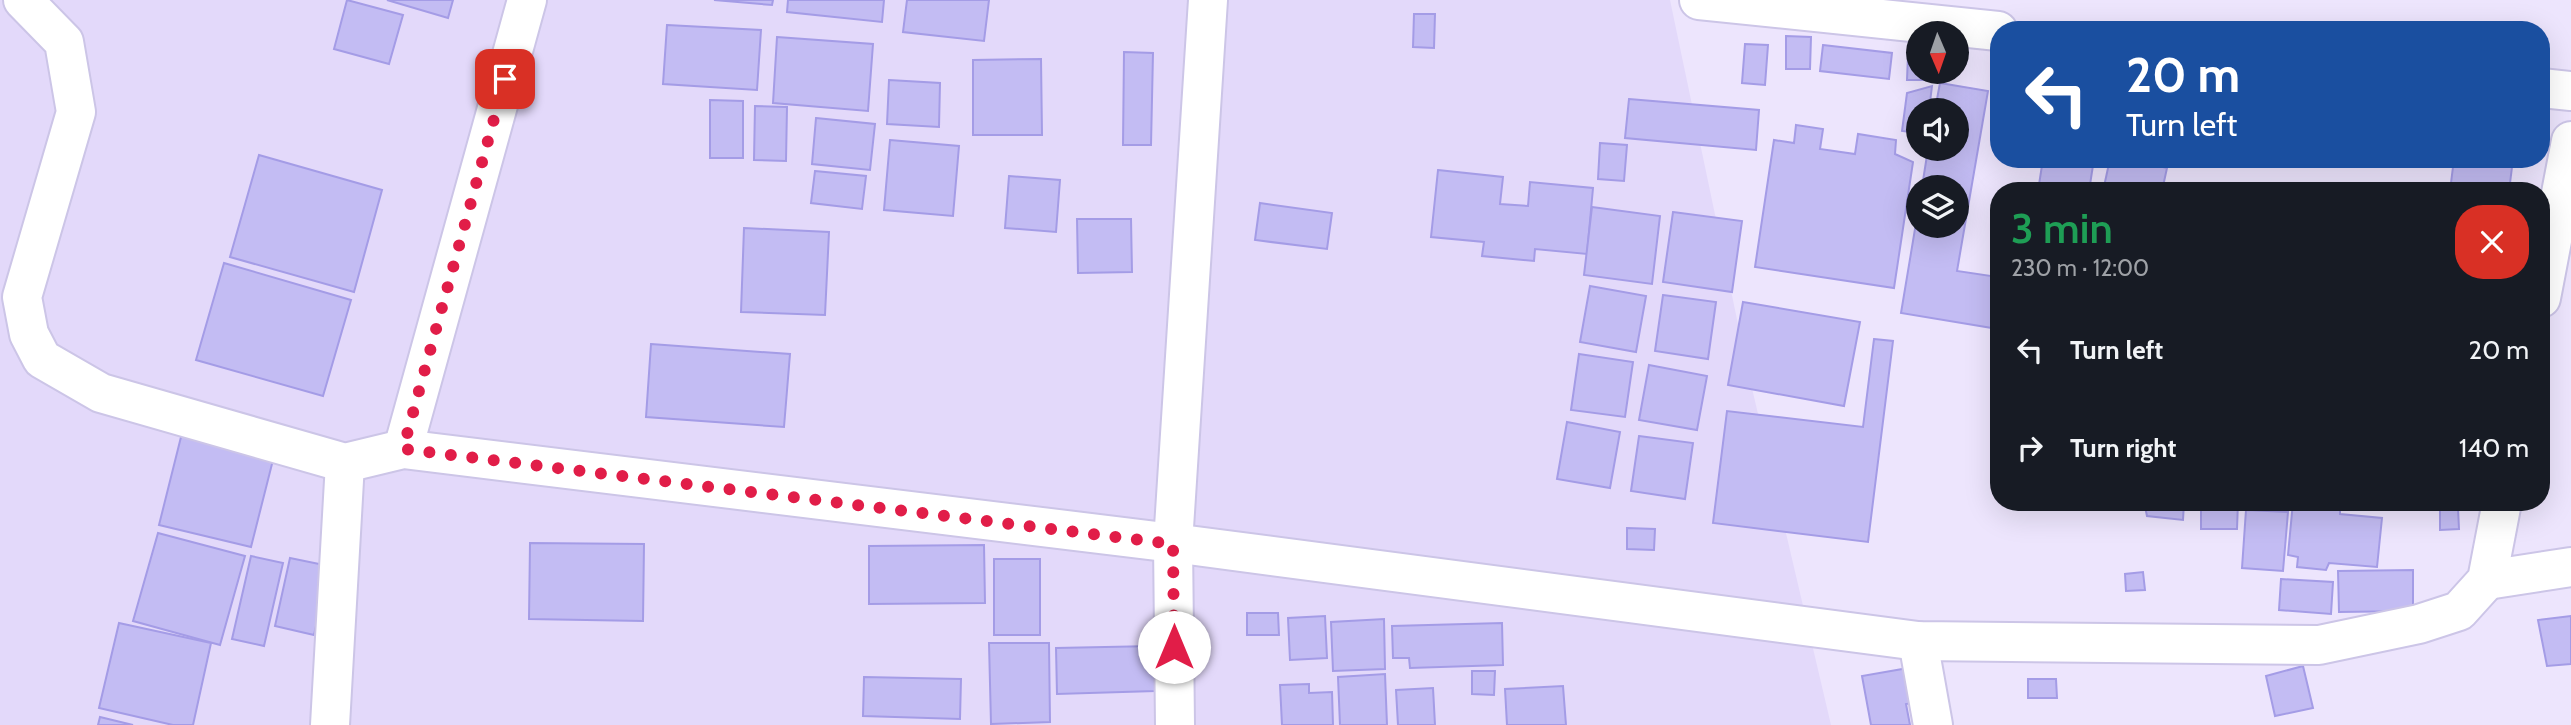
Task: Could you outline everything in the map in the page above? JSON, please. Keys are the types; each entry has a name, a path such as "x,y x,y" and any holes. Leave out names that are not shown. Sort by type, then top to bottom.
{"street":[{"path":"23,0 64,42 76,112 22,297 29,334 42,359 101,393 345,463 403,449 1173,544 1918,641 2319,645 2419,624 2459,611 2487,580 2500,511"},
{"path":"403,449 527,0"},
{"path":"1175,725 1173,544 1208,0"},
{"path":"1699,0 1876,9 1990,30"},
{"path":"2550,89 2571,91"},
{"path":"2550,251 2571,141"},
{"path":"330,725 345,463"},
{"path":"2487,580 2571,567"},
{"path":"1918,641 1933,725"}],"shaded area":[{"path":"0,0 1670,0 1747,367 1831,725 0,725"}],"building":[{"path":"347,0 403,15 389,64 334,49"},
{"path":"387,0 453,0 448,18"},
{"path":"714,0 773,0 772,5"},
{"path":"788,0 884,0 882,22 787,12"},
{"path":"907,0 989,0 984,41 903,32"},
{"path":"1414,14 1435,14 1434,48 1413,47"},
{"path":"667,25 761,30 757,90 663,84"},
{"path":"1786,36 1811,37 1810,69 1786,69"},
{"path":"777,37 873,44 868,111 773,103"},
{"path":"1745,44 1768,45 1765,85 1742,83"},
{"path":"1823,45 1892,53 1889,79 1820,71"},
{"path":"1124,52 1153,53 1151,145 1123,145"},
{"path":"1041,59 1042,135 973,135 973,60"},
{"path":"889,80 940,83 939,127 887,124"},
{"path":"1940,84 1988,91 1969,201 1969,175 1924,175 1926,161 1969,161 1969,98 1937,98"},
{"path":"1932,86 1930,98 1906,98 1907,93"},
{"path":"1629,99 1759,110 1756,150 1625,138"},
{"path":"710,100 743,101 743,158 710,158"},
{"path":"1906,101 1906,132 1902,131"},
{"path":"755,106 787,107 786,161 754,160"},
{"path":"816,118 875,124 870,170 812,164"},
{"path":"1796,125 1823,129 1820,149 1855,154 1858,134 1896,140 1895,154 1913,162 1911,175 1906,175 1906,208 1894,288 1755,267 1774,140 1794,143"},
{"path":"890,140 959,146 953,216 884,210"},
{"path":"1600,143 1627,145 1624,181 1598,179"},
{"path":"259,155 382,190 354,292 230,257"},
{"path":"2042,168 2093,168 2090,182 2039,182"},
{"path":"2108,168 2167,168 2164,182 2105,182"},
{"path":"2453,168 2512,168 2510,182 2451,182"},
{"path":"1438,170 1503,177 1500,204 1528,206 1530,182 1593,188 1587,254 1535,249 1534,261 1482,256 1484,242 1431,237"},
{"path":"815,171 866,176 862,209 811,203"},
{"path":"1009,176 1060,180 1056,232 1005,228"},
{"path":"1260,203 1332,213 1327,249 1255,240"},
{"path":"1592,207 1660,216 1652,284 1584,275"},
{"path":"1673,212 1742,221 1732,292 1663,282"},
{"path":"1077,219 1131,219 1132,272 1078,273"},
{"path":"744,228 829,232 825,315 741,312"},
{"path":"1914,238 1963,238 1957,271 1990,276 1990,328 1901,313"},
{"path":"224,263 351,300 323,396 196,360"},
{"path":"1590,286 1646,296 1636,352 1580,342"},
{"path":"1663,295 1716,302 1708,359 1655,351"},
{"path":"1743,302 1860,322 1844,406 1728,385"},
{"path":"1874,339 1893,341 1868,542 1713,523 1727,411 1863,427"},
{"path":"651,344 790,354 784,427 646,417"},
{"path":"1579,354 1633,362 1625,417 1571,410"},
{"path":"1649,365 1707,376 1697,430 1639,420"},
{"path":"1567,422 1620,432 1610,488 1557,479"},
{"path":"182,433 274,456 251,547 159,525"},
{"path":"1639,436 1693,443 1685,499 1631,491"},
{"path":"2146,511 2184,511 2183,520 2147,516"},
{"path":"2201,511 2238,511 2237,529 2201,529"},
{"path":"2246,511 2288,512 2283,571 2242,568"},
{"path":"2292,511 2340,511 2340,514 2382,518 2377,567 2329,563 2326,570 2297,567 2298,557 2288,555"},
{"path":"2440,511 2458,511 2459,529 2440,530"},
{"path":"1627,528 1655,529 1654,550 1627,549"},
{"path":"158,533 245,556 220,645 133,621"},
{"path":"530,543 644,544 643,621 529,619"},
{"path":"984,545 985,603 869,604 869,546"},
{"path":"251,556 283,563 264,646 232,639"},
{"path":"290,558 329,566 314,635 275,626"},
{"path":"994,559 1040,559 1040,635 994,635"},
{"path":"2413,570 2413,611 2339,612 2338,571"},
{"path":"2143,572 2145,590 2126,591 2125,574"},
{"path":"2281,579 2333,582 2331,614 2279,610"},
{"path":"1247,613 1278,613 1279,635 1247,635"},
{"path":"1325,616 1327,658 1290,660 1288,618"},
{"path":"2571,616 2571,664 2547,666 2538,620"},
{"path":"1384,619 1385,669 1333,671 1331,622"},
{"path":"119,623 211,643 193,725 173,725 99,708"},
{"path":"1502,623 1503,665 1410,668 1409,658 1393,658 1392,626"},
{"path":"989,643 1049,643 1050,722 991,724"},
{"path":"1154,646 1155,691 1057,694 1056,648"},
{"path":"2303,666 2313,708 2275,716 2266,676"},
{"path":"1914,667 1920,702 1906,704 1910,725 1871,725 1862,676"},
{"path":"1472,671 1495,671 1494,695 1472,694"},
{"path":"1385,674 1387,725 1340,725 1338,677"},
{"path":"864,677 961,679 960,719 863,716"},
{"path":"2028,679 2056,679 2057,698 2028,698"},
{"path":"1309,684 1309,693 1332,692 1333,725 1282,725 1280,685"},
{"path":"1563,686 1566,725 1507,725 1505,689"},
{"path":"1433,688 1435,725 1398,725 1396,690"},
{"path":"100,717 133,725 98,725"}],"route":[{"path":"505,79 403,449 1173,544 1174,647"}]}
